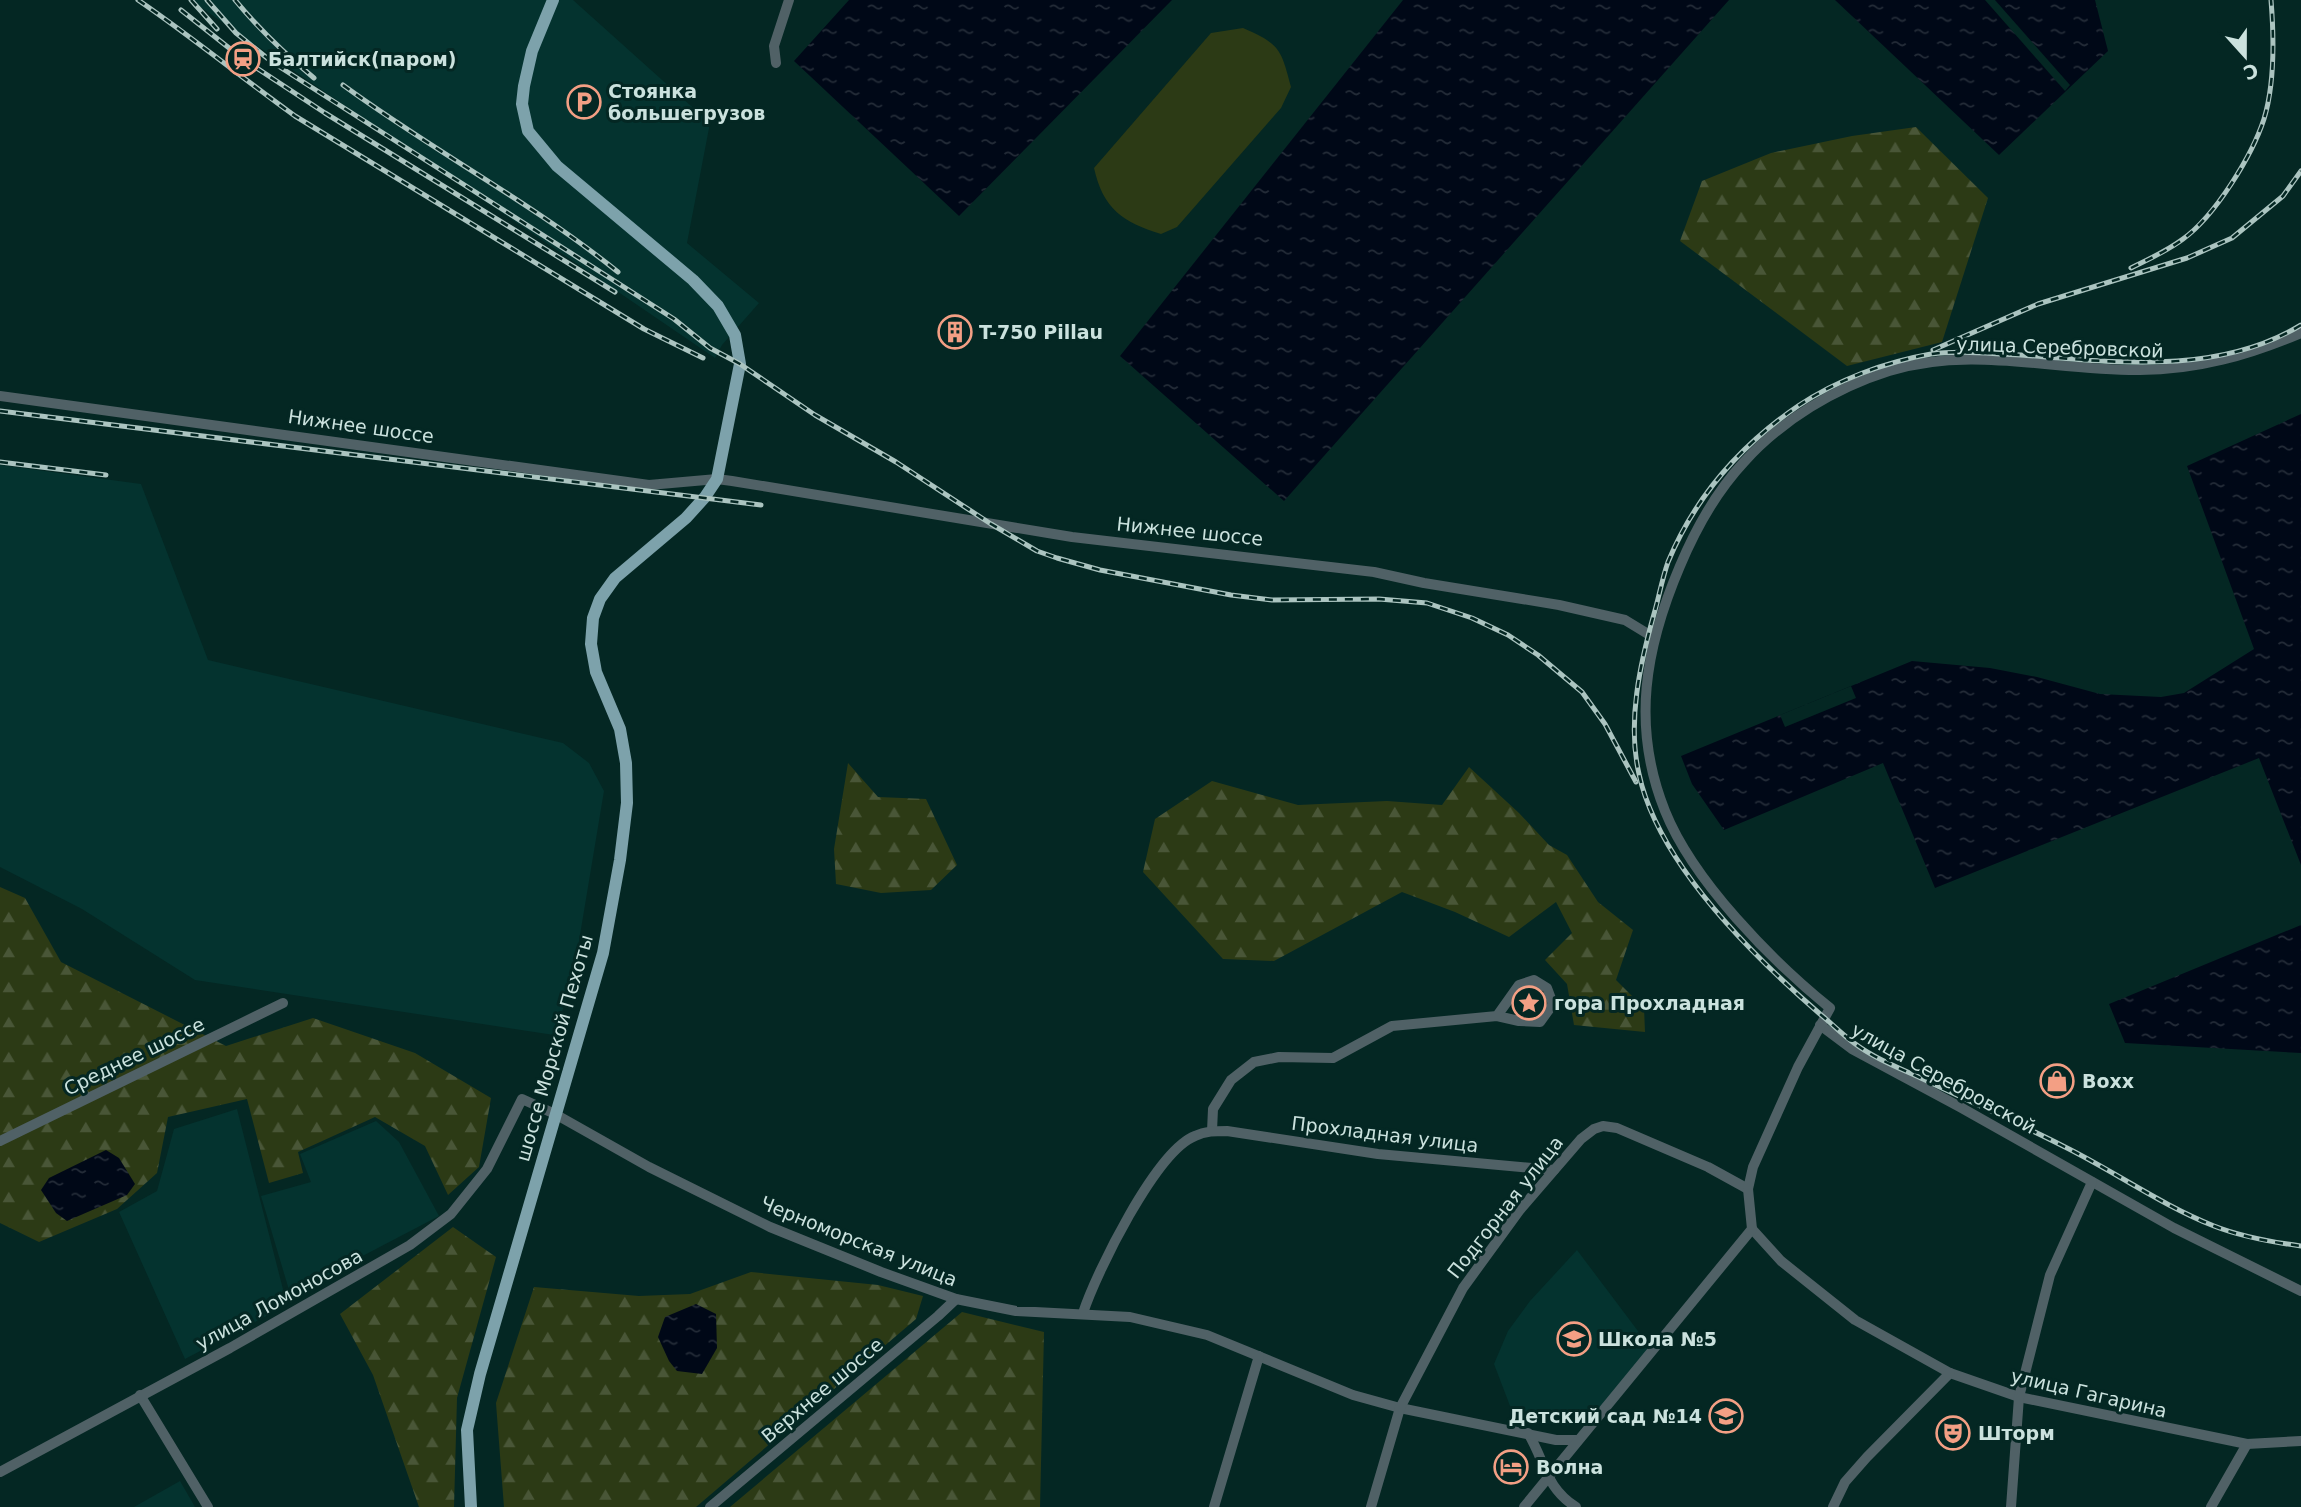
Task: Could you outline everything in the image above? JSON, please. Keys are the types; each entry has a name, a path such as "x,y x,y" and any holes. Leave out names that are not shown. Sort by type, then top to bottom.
{"main road":[{"path":"554,0 533,51 524,86 522,104 528,131 557,166 693,280 729,321 737,342 740,364 717,479"},
{"name":"шоссе Морской Пехоты","path":"471,1507 467,1430 506,1278 603,953 627,803 626,763 621,729 596,672 591,644 593,618 600,599 615,578 686,518 717,479"}],"street":[{"path":"776,63 774,46 789,0"},
{"name":"улица Серебровской","path":"2301,333 2226,361 2182,368 2138,370 1993,358 1949,360 1890,371 1845,387 1805,411 1771,436 1744,462 1708,506 1669,592 1654,635 1647,671 1645,729 1648,753 1664,809 1684,848 1725,903 1780,966 1830,1008 1821,1025 1852,1049 1961,1107 2174,1228 2301,1291"},
{"name":"Нижнее шоссе","path":"0,396 649,485 717,479 1072,537 1374,572 1559,605 1625,620 1654,635"},
{"path":"1083,1313 1092,1286 1153,1176 1174,1150 1193,1136 1212,1131 1213,1109 1231,1080 1254,1062 1279,1057 1333,1058 1392,1026 1497,1016 1540,1022 1553,1004 1546,988 1534,980 1519,985 1497,1016"},
{"name":"Среднее шоссе","path":"0,1141 283,1003"},
{"path":"1524,1507 1752,1230 1748,1189 1759,1150 1798,1066 1821,1025"},
{"name":"Черноморская улица","path":"522,1099 555,1114 649,1167 770,1227 881,1272 956,1298 1016,1311 1130,1317 1207,1335 1353,1395 1400,1408 1556,1440 1577,1440"},
{"name":"улица Ломоносова","path":"0,1472 230,1348 410,1245 451,1213 487,1169 522,1099"},
{"name":"Подгорная улица","path":"1371,1507 1400,1408 1462,1288 1519,1211 1581,1139 1603,1126 1617,1128 1664,1146 1748,1189"},
{"name":"Прохладная улица","path":"1212,1131 1378,1154 1554,1170"},
{"path":"2011,1507 2019,1398 2050,1275 2092,1182"},
{"name":"улица Гагарина","path":"1752,1230 1781,1261 1855,1320 1950,1373 2019,1398 2247,1444 2301,1441"},
{"name":"Верхнее шоссе","path":"710,1507 928,1325 956,1298"},
{"path":"1214,1507 1259,1356"},
{"path":"1833,1507 1845,1482 1950,1373"},
{"path":"140,1395 208,1507"},
{"path":"1528,1433 1542,1458 1548,1477 1563,1499 1576,1507"},
{"path":"2211,1507 2247,1444"}],"shaded area":[{"path":"190,0 573,0 710,123 687,243 759,303 722,345 715,358"},
{"path":"0,465 141,484 208,660 563,743 589,763 604,791 572,983 554,1035 195,980 82,909 0,867"},
{"path":"237,1109 287,1305 185,1359 119,1212 157,1191 174,1129"},
{"path":"376,1121 399,1142 439,1216 353,1261 292,1300 261,1196 311,1182 300,1154"},
{"name":"Школа №5","path":"1577,1250 1650,1347 1591,1418 1570,1426 1515,1419 1494,1364 1508,1331 1530,1301"},
{"path":"180,1481 195,1507 134,1507"}],"green space":[{"path":"1243,28 1272,44 1281,56 1291,87 1281,108 1177,227 1161,234 1125,219 1109,204 1094,168 1211,33"},
{"path":"1916,127 1988,198 1942,342 1847,366 1680,241 1702,181 1771,153 1852,136"},
{"path":"848,763 878,797 926,799 957,865 931,890 881,893 836,884 834,849"},
{"path":"1469,767 1549,845 1567,855 1598,902 1633,930 1616,980 1644,1008 1645,1032 1574,1025 1567,984 1545,960 1572,933 1556,902 1509,937 1455,912 1402,892 1274,961 1223,959 1143,872 1155,819 1212,781 1298,805 1387,801 1442,805"},
{"path":"0,887 25,898 61,962 226,1046 313,1018 415,1053 491,1098 479,1167 448,1195 425,1146 375,1117 298,1152 303,1173 269,1183 247,1099 168,1117 157,1173 117,1209 39,1242 0,1223"},
{"path":"453,1227 496,1257 457,1398 454,1507 419,1507 373,1375 340,1314"},
{"path":"751,1272 878,1285 923,1296 916,1319 696,1507 504,1507 496,1403 534,1287 639,1296 690,1294"},
{"path":"962,1312 1044,1332 1040,1507 730,1507"}],"water":[{"path":"849,0 1172,0 959,216 794,61"},
{"path":"1403,0 1729,0 1284,501 1120,356"},
{"path":"1835,0 2095,0 2108,51 1999,155"},
{"path":"2301,414 2301,865 2259,758 1935,888 1883,763 1724,830 1692,784 1681,756 1912,661 1990,668 2100,694 2161,697 2184,693 2254,649 2187,466"},
{"path":"2301,925 2301,1053 2125,1043 2109,1004"},
{"path":"106,1150 119,1158 135,1184 127,1195 67,1221 56,1213 41,1190 49,1178"},
{"path":"696,1304 716,1314 717,1348 702,1374 677,1371 669,1361 658,1337 665,1317"}],"pier":[{"path":"1985,0 1995,0 2070,85 2065,91"},
{"path":"1851,686 1856,698 1785,727 1780,715"}],"railway":[{"path":"138,0 295,116 644,329 703,358"},
{"path":"191,0 217,29"},
{"path":"207,0 236,33 272,62 674,319 710,348 740,364 815,415 896,462 1037,551 1100,570 1231,595 1272,600 1379,599 1427,603 1472,618 1508,635 1538,655 1582,692 1605,724 1636,782"},
{"path":"235,0 273,41 314,78"},
{"path":"2131,268 2171,247 2195,229 2220,201 2251,150 2268,105 2273,44 2271,0"},
{"path":"181,10 243,59 325,113 615,292"},
{"path":"343,85 516,199 618,272"},
{"path":"1933,350 2038,304 2187,258 2232,238 2283,196 2301,171"},
{"path":"2301,325 2269,341 2235,352 2164,362 1954,352 1931,354 1862,373 1798,406 1739,455 1706,494 1679,538 1666,568 1644,653 1634,734 1639,774 1649,807 1687,874 1738,936 1766,965 1854,1043 1889,1063 2063,1146 2194,1218 2246,1236 2301,1246"},
{"path":"0,411 761,505"},
{"path":"0,462 106,475"}],"place":[{"name":"Балтийск(паром)","path":"243,59"},
{"name":"Стоянка большегрузов","path":"584,102"},
{"name":"T-750 Pillau","path":"955,332"},
{"name":"гора Прохладная","path":"1529,1003"},
{"name":"Boxx","path":"2057,1081"},
{"name":"Школа №5","path":"1574,1339"},
{"name":"Детский сад №14","path":"1726,1416"},
{"name":"Шторм","path":"1953,1433"},
{"name":"Волна","path":"1511,1467"}]}
